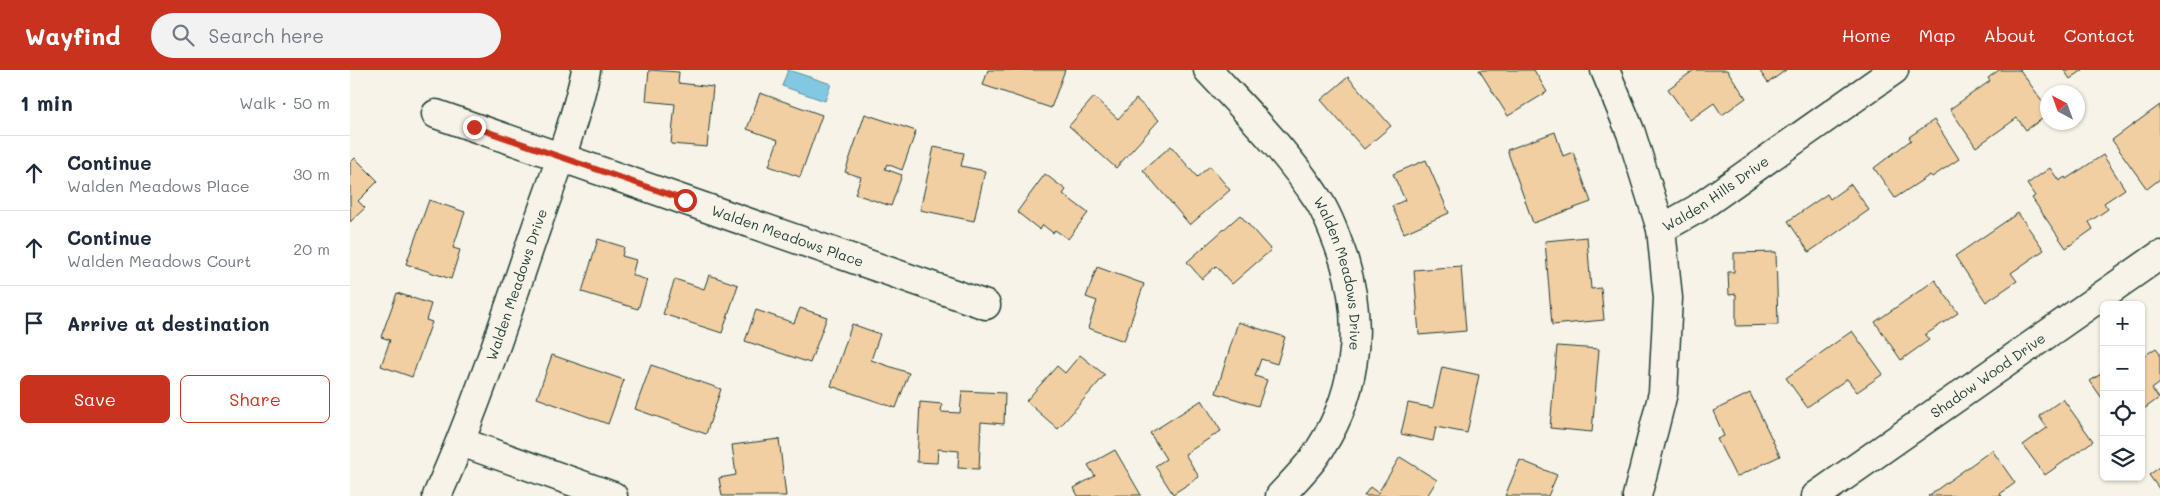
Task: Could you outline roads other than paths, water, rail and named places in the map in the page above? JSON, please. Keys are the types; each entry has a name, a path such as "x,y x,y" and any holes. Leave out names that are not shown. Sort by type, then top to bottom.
{"street":[{"name":"Walden Meadows Drive","path":"437,496 461,442 561,157 586,70"},
{"name":"Walden Meadows Drive","path":"1208,70 1299,173 1320,202 1335,233 1350,281 1356,312 1356,342 1350,379 1335,421 1313,458 1280,496"},
{"path":"1605,70 1631,133 1661,229"},
{"name":"Walden Hills Drive","path":"1636,496 1663,393 1668,298 1661,229 1697,209 1894,70"},
{"name":"Walden Meadows Place","path":"436,114 986,304"},
{"name":"Shadow Wood Drive","path":"1816,496 2160,255"},
{"path":"461,442 613,496"}],"water":[{"path":"788,70 831,84 825,101 782,86"}]}
